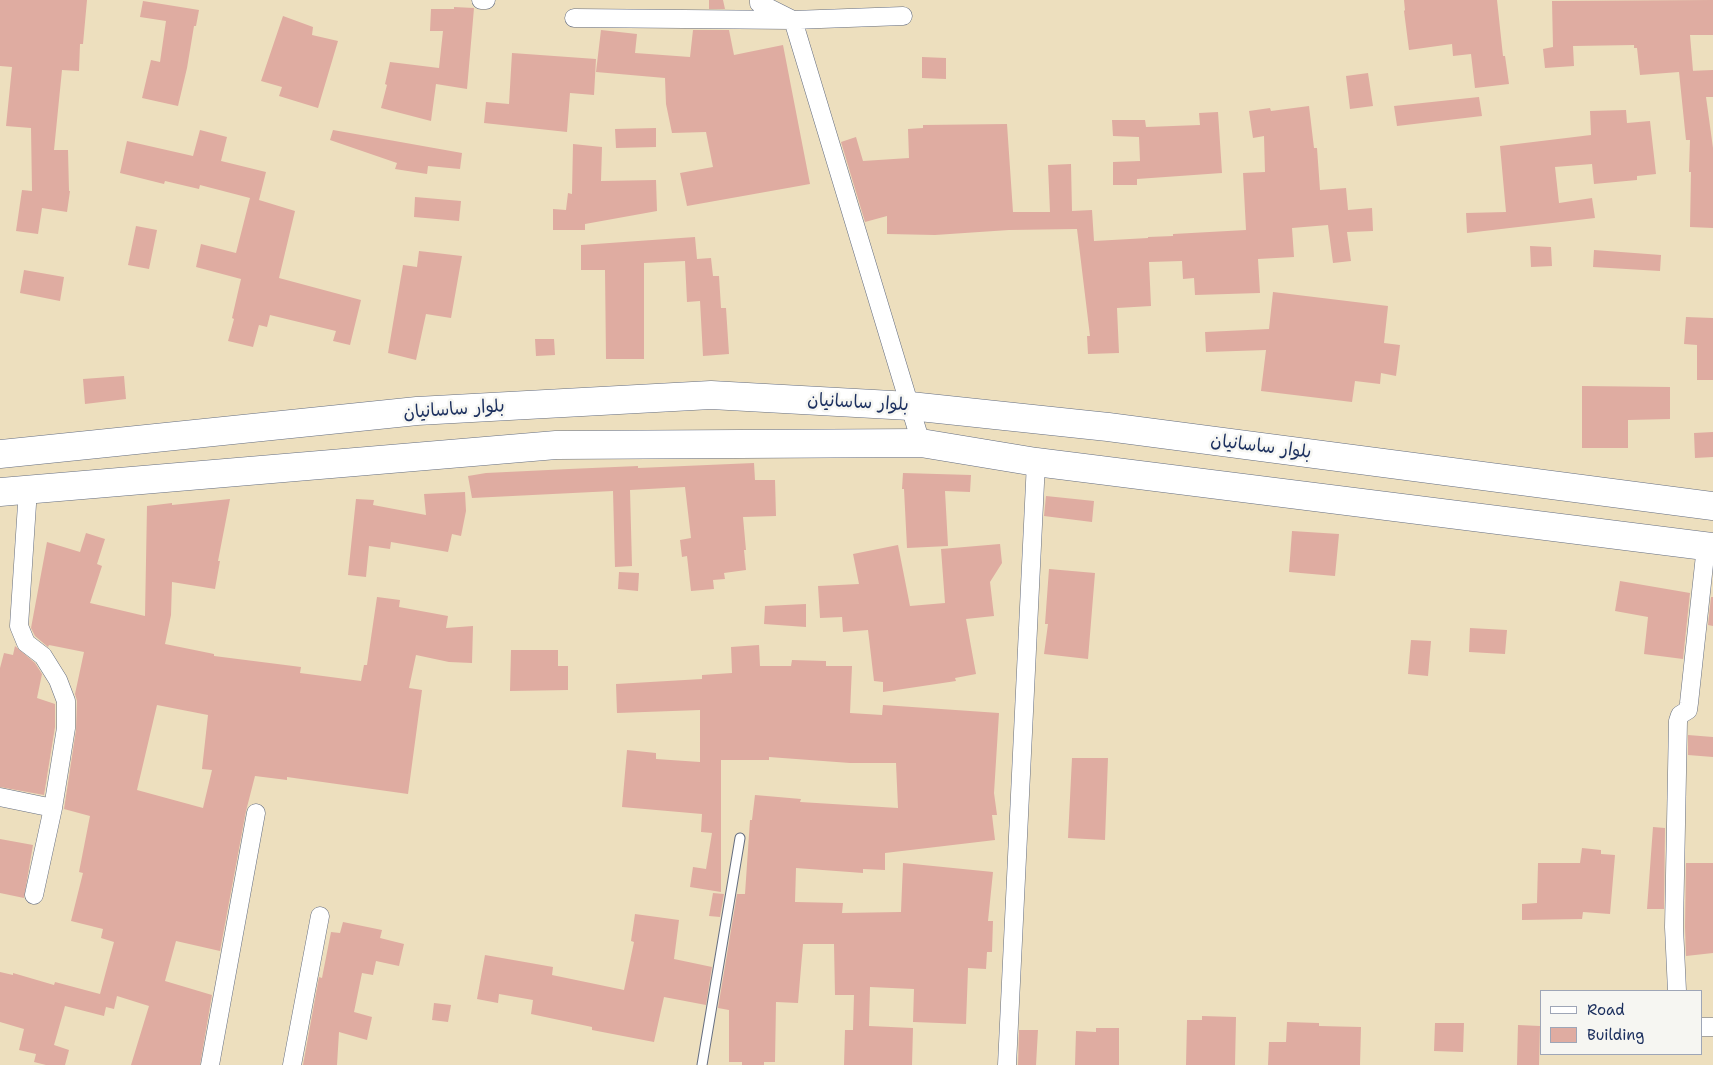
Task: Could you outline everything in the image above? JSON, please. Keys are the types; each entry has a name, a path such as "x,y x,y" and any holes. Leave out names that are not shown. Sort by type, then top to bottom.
{"highway":[{"name":"بلوار ساسانیان","path":"0,454 417,411 711,395 910,406 1108,427 1713,506"},
{"path":"0,492 556,445 921,443 1036,462 1709,547"}],"street":[{"path":"481,0 486,0"},
{"path":"759,0 759,3 793,20 921,443"},
{"path":"574,18 793,20 903,16"},
{"path":"1007,1065 1036,462"},
{"path":"28,489 19,626 26,643 43,656 58,680 66,702 66,728 34,895"},
{"path":"1677,990 1674,927 1678,720 1680,715 1688,710 1709,547"},
{"path":"0,797 52,808"},
{"path":"210,1065 256,813"},
{"path":"292,1065 320,916"}],"lane":[{"path":"702,1065 740,838"}],"building":[{"path":"0,0 87,0 83,44 80,44 79,71 62,70 54,150 68,150 70,191 67,212 42,208 38,234 16,231 22,190 32,191 31,128 6,126 12,67 0,66"},
{"path":"709,0 723,0 725,9 709,9"},
{"path":"1404,0 1497,0 1503,56 1505,56 1509,84 1475,88 1471,54 1453,56 1452,44 1409,50"},
{"path":"1713,0 1713,35 1690,35 1693,71 1713,70 1713,97 1706,97 1713,148 1713,228 1690,227 1690,140 1686,140 1679,72 1640,75 1637,48 1634,48 1634,45 1573,46 1574,66 1545,68 1543,49 1553,47 1552,1"},
{"path":"143,1 199,10 178,106 142,98 151,60 160,62 166,21 140,17"},
{"path":"454,7 474,8 467,89 436,84 431,121 381,108 390,62 439,68 443,31 430,31 431,9 454,9"},
{"path":"283,16 313,27 312,35 338,41 318,108 279,96 282,87 261,81"},
{"path":"601,30 637,34 635,53 690,57 693,30 729,30 734,55 783,45 810,184 687,206 680,173 713,167 706,132 672,133 666,104 665,78 596,72"},
{"path":"512,53 596,59 594,95 570,93 567,132 484,123 486,102 509,104"},
{"path":"922,57 946,58 946,79 922,78"},
{"path":"1368,73 1373,106 1350,109 1346,76"},
{"path":"1479,97 1482,116 1397,126 1394,106"},
{"path":"1309,106 1314,148 1317,148 1320,190 1346,188 1348,210 1372,208 1373,231 1347,232 1351,261 1333,263 1328,225 1292,228 1294,257 1258,259 1260,293 1195,295 1194,278 1183,279 1182,261 1149,262 1151,306 1117,308 1119,353 1088,354 1087,336 1090,336 1077,229 1009,230 935,235 887,234 887,216 865,222 841,142 856,137 863,161 909,158 908,129 923,128 923,125 1007,124 1013,212 1050,212 1048,165 1071,164 1072,211 1092,210 1094,241 1148,238 1173,236 1173,234 1246,230 1243,173 1265,172 1264,136 1253,138 1249,111 1270,108 1271,111"},
{"path":"1626,110 1627,123 1650,121 1656,174 1637,176 1637,180 1594,184 1592,164 1555,167 1559,203 1592,198 1595,218 1467,233 1466,213 1506,212 1500,146 1591,135 1590,111"},
{"path":"1218,112 1222,173 1137,179 1137,185 1113,185 1113,162 1140,161 1139,137 1113,136 1112,120 1145,120 1146,127 1200,125 1199,113"},
{"path":"656,128 656,147 616,148 615,129"},
{"path":"200,130 227,137 221,161 266,172 259,200 295,211 279,278 361,300 350,345 333,341 336,331 270,315 267,327 259,325 253,347 228,341 241,279 196,267 201,244 236,253 250,198 200,185 199,189 165,181 164,184 120,173 127,141 193,156"},
{"path":"333,130 462,153 460,169 428,166 427,174 395,169 397,163 330,140"},
{"path":"573,144 602,147 601,181 656,180 657,211 585,224 585,230 553,230 553,209 566,210 568,193 572,194"},
{"path":"415,197 461,201 459,221 414,217"},
{"path":"136,226 157,230 149,269 128,265"},
{"path":"695,237 697,259 711,258 713,276 719,276 721,308 726,308 729,354 703,356 700,301 687,302 685,261 644,263 644,359 606,359 605,270 581,270 581,245"},
{"path":"1530,246 1551,247 1552,266 1531,267"},
{"path":"1594,250 1661,255 1660,271 1593,267"},
{"path":"419,251 462,256 451,318 426,314 416,360 388,353 403,265 417,267"},
{"path":"24,270 64,277 60,301 20,293"},
{"path":"1273,292 1388,306 1384,343 1400,345 1396,376 1381,373 1380,384 1355,381 1352,402 1261,391 1266,350 1206,352 1205,332 1269,329"},
{"path":"1686,317 1713,318 1713,380 1697,380 1697,345 1684,344"},
{"path":"535,339 554,339 555,355 536,356"},
{"path":"124,376 126,399 85,404 83,379"},
{"path":"1582,386 1670,387 1670,419 1628,420 1628,448 1582,448"},
{"path":"1713,432 1713,457 1695,458 1694,433"},
{"path":"754,463 755,480 775,480 776,516 743,517 746,570 724,573 725,579 713,580 714,589 691,591 687,556 682,557 680,540 691,538 685,487 630,490 632,566 615,567 613,491 472,498 468,476 486,473 569,469"},
{"path":"903,473 971,475 970,492 945,491 948,546 907,548 904,489 902,489"},
{"path":"465,492 466,511 461,536 452,534 448,552 391,542 390,549 369,546 366,577 348,575 356,499 374,500 373,505 426,515 424,494"},
{"path":"1046,496 1094,501 1092,522 1044,516"},
{"path":"230,499 218,561 220,561 215,589 172,582 171,615 165,644 214,654 214,656 301,667 300,673 361,681 364,665 367,665 377,597 400,600 399,607 448,616 446,628 473,626 472,663 449,662 416,655 409,688 422,690 408,794 287,777 287,780 255,776 246,811 220,951 176,941 165,981 212,995 200,1065 131,1065 149,1006 117,996 114,1009 106,1007 104,1016 65,1006 54,1045 69,1050 65,1065 46,1065 34,1062 36,1054 19,1050 24,1029 0,1022 0,972 13,975 13,973 54,985 55,982 100,994 114,942 101,938 103,929 71,921 83,873 79,872 90,816 64,809 76,730 77,701 75,694 84,652 49,645 48,647 35,636 31,628 47,542 80,552 86,533 105,539 97,564 102,566 90,603 145,616 147,506 172,503 172,505","holes":["157,705 208,715 202,769 212,770 203,808 137,790"]},
{"path":"1292,531 1339,534 1335,576 1289,572"},
{"path":"1000,544 1002,563 990,582 994,616 966,619 976,674 955,678 956,681 883,692 883,682 874,681 868,630 843,632 842,617 820,618 818,586 859,584 853,554 898,545 910,606 945,603 941,549"},
{"path":"1049,569 1095,573 1088,659 1044,654 1048,624 1045,624"},
{"path":"619,572 639,573 638,591 618,589"},
{"path":"1620,581 1690,593 1683,659 1644,654 1648,617 1615,611"},
{"path":"1711,597 1713,597 1713,626 1708,625"},
{"path":"806,604 806,627 764,624 765,606"},
{"path":"1470,628 1507,630 1505,654 1469,652"},
{"path":"1411,640 1431,641 1428,676 1408,674"},
{"path":"759,645 760,666 791,666 792,660 826,661 826,666 852,666 850,713 882,715 883,705 999,713 994,793 997,815 992,815 995,840 885,853 885,870 863,869 863,873 796,868 795,902 843,903 842,913 901,912 903,863 993,872 988,921 993,921 992,952 987,952 986,969 968,968 966,1024 913,1022 914,989 870,987 869,1026 913,1028 912,1065 844,1065 845,1030 853,1030 854,995 835,995 834,944 803,944 798,1003 776,1002 775,1062 764,1062 764,1065 742,1065 742,1062 729,1062 729,1010 718,1008 737,894 745,894 750,820 752,820 755,795 801,799 800,802 898,808 896,763 850,763 769,757 769,760 721,760 721,892 690,887 693,867 706,869 712,833 701,832 702,814 622,807 627,750 656,753 656,759 700,762 700,710 617,713 616,684 702,679 702,675 732,673 731,647"},
{"path":"15,646 35,663 42,674 37,698 55,704 55,727 44,795 0,787 0,668 4,653 13,655"},
{"path":"511,650 558,650 558,666 568,666 568,690 510,691"},
{"path":"1688,735 1713,737 1713,757 1688,755"},
{"path":"1072,758 1108,758 1105,840 1068,838"},
{"path":"1653,827 1665,828 1664,909 1647,909"},
{"path":"0,839 33,845 24,898 0,893"},
{"path":"1582,848 1601,850 1601,854 1615,855 1610,914 1583,912 1582,919 1522,920 1522,904 1537,903 1538,863 1580,863"},
{"path":"1686,863 1713,863 1713,953 1686,956"},
{"path":"713,893 724,894 720,917 709,916"},
{"path":"635,914 679,920 674,959 712,967 706,1005 664,997 654,1042 592,1030 592,1027 531,1014 533,1000 499,994 498,1003 477,999 485,955 553,967 552,975 624,990 634,942 631,941"},
{"path":"343,922 382,930 380,938 404,944 399,966 376,961 373,975 362,973 354,1012 372,1017 367,1040 339,1032 337,1065 303,1065 319,977 322,978 331,932 340,933"},
{"path":"434,1003 451,1005 448,1022 432,1020"},
{"path":"1202,1016 1236,1017 1235,1065 1186,1065 1187,1020 1202,1020"},
{"path":"1287,1022 1319,1023 1319,1026 1361,1027 1360,1065 1268,1065 1269,1042 1286,1042"},
{"path":"1435,1023 1464,1023 1463,1052 1434,1051"},
{"path":"1518,1025 1540,1026 1539,1065 1517,1065"},
{"path":"1096,1028 1119,1028 1119,1065 1075,1065 1076,1031 1096,1032"},
{"path":"1019,1030 1038,1030 1036,1065 1018,1065"}]}
